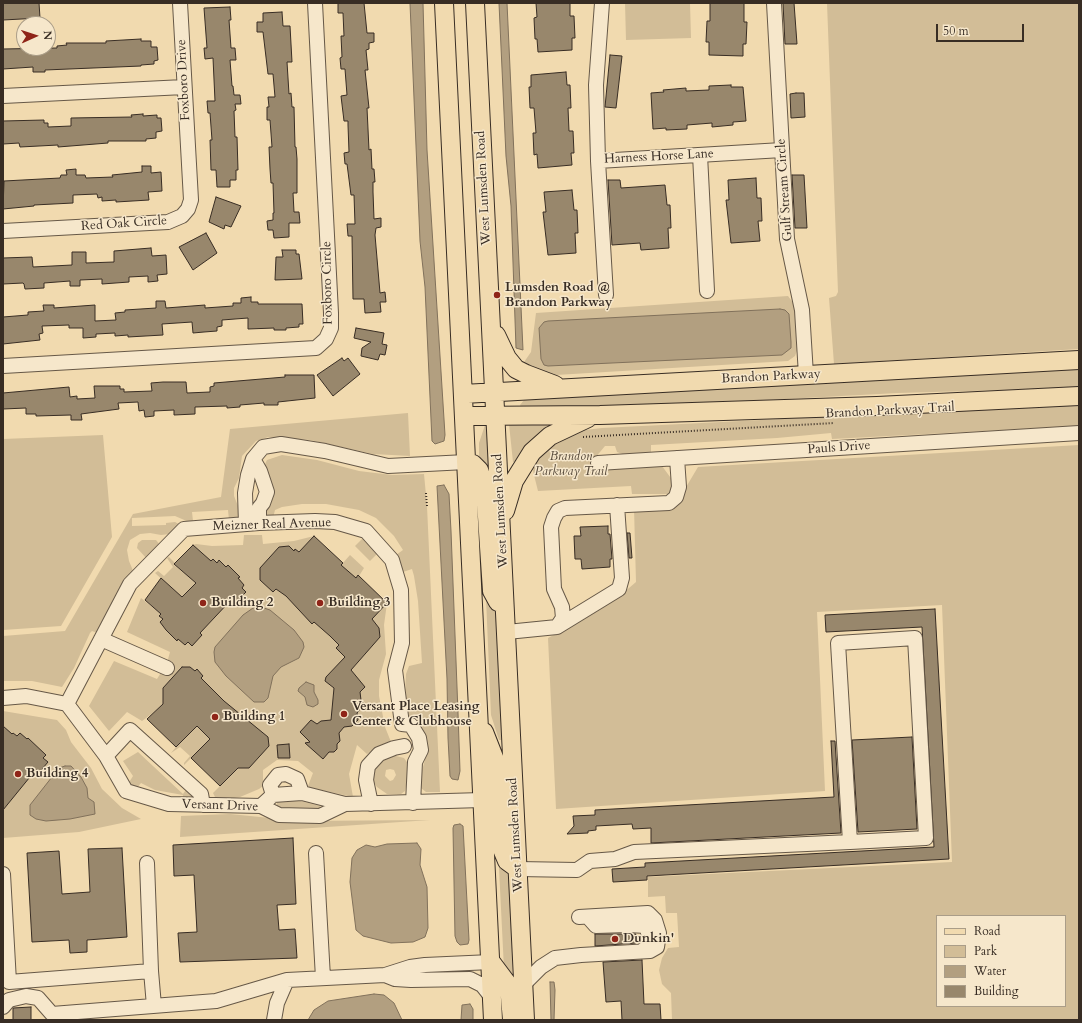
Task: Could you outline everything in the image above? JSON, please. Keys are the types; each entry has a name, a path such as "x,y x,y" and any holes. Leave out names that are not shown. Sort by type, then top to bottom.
{"main road":[{"path":"444,3 493,1020"},
{"name":"West Lumsden Road","path":"475,3 492,322 494,392 525,1020"},
{"path":"492,322 500,345 507,358 516,369 564,387"},
{"name":"Brandon Parkway","path":"463,394 564,387 1079,360"},
{"path":"464,416 600,415 877,406 1079,396"},
{"path":"501,526 514,481 522,465 540,443 559,430 600,415"},
{"path":"466,462 476,466 483,477 485,487 492,591 506,623"},
{"path":"479,722 490,743 495,760 502,849 507,861 518,869"},
{"path":"491,962 509,986 512,1020"}],"street":[{"name":"Foxboro Drive","path":"180,3 188,158"},
{"name":"Foxboro Circle","path":"3,366 316,348 326,339 331,328 331,314 315,3"},
{"name":"Harness Horse Lane","path":"602,3 596,85 598,161 782,150"},
{"name":"Gulf Stream Circle","path":"774,3 787,239 802,310 806,375"},
{"path":"3,96 184,87"},
{"path":"700,155 707,291"},
{"name":"Red Oak Circle","path":"3,231 168,222 174,220 182,216 188,209 191,200 188,158"},
{"path":"598,161 606,294"},
{"name":"Pauls Drive","path":"598,463 1079,433"},
{"path":"252,524 245,505 245,493 252,459 264,447 280,444 325,451 388,466 466,462"},
{"path":"557,626 563,618 562,608 554,589 552,527 554,518 558,511 565,508 669,503 676,497 679,487 677,458"},
{"path":"252,459 260,471 267,492 264,503 259,508 252,524"},
{"path":"245,505 259,508"},
{"path":"506,623 557,626 619,589 622,578 617,505"},
{"name":"Meizner Real Avenue","path":"67,704 130,584 184,529 315,521 336,522 366,531 392,560 401,590 402,643 395,670 404,746 415,762"},
{"path":"518,869 577,870 590,861 615,860 634,852 850,842 926,838 914,638 838,643 850,842"},
{"path":"101,639 168,668"},
{"path":"3,698 26,696 67,704"},
{"name":"Versant Drive","path":"67,704 106,756 126,791 169,804 261,806 279,815 320,816 345,804 482,800"},
{"path":"402,724 411,724 419,738 421,750 415,762 413,803"},
{"path":"106,756 130,730 202,794 203,805"},
{"path":"371,804 366,780 368,766 379,754 404,746"},
{"path":"272,795 270,785 278,775 286,774 297,779 302,793"},
{"path":"261,806 272,795 302,793 345,804"},
{"path":"316,853 323,978"},
{"path":"147,863 151,971 154,1006"},
{"path":"3,874 9,982 151,971"},
{"path":"524,984 540,967 555,958 646,951 649,936 646,926 596,926 583,917"},
{"path":"3,1007 9,1000 26,996 38,998 52,1014 216,1002 287,980 385,975 410,967 425,965 491,962"},
{"path":"385,975 395,979 411,980 470,979 482,985 492,999"},
{"path":"274,1020 277,1003 287,980"},
{"path":"26,981 26,996"}],"path":[{"name":"Brandon Parkway Trail","path":"559,430 576,438 840,423"},
{"path":"426,493 427,506"}],"green space":[{"path":"625,3 690,3 691,38 626,40"},
{"path":"827,3 1079,3 1079,349 834,364 829,298 836,296 838,292"},
{"path":"788,296 797,308 798,348 795,356 788,361 556,375 536,373 522,365 531,352 536,313"},
{"path":"1079,368 1079,388 898,393 617,408 522,409 520,405 524,400"},
{"name":"Brandon Parkway Trail","path":"1079,404 1079,426 832,439 831,433 777,438 651,445 651,453 625,455 617,452 615,446 605,446 595,458 596,469 662,466 673,481 673,488 668,494 632,494 631,486 538,491 533,471 535,461 553,445 559,443 576,431 602,428"},
{"path":"408,413 410,456 373,454 310,440 268,437 256,441 242,456 239,478 234,488 234,496 242,516 238,520 229,520 228,510 192,512 193,521 189,522 175,516 132,518 132,526 166,525 166,523 175,522 181,525 170,534 140,534 130,540 127,550 129,561 134,573 100,634 92,631 90,633 74,668 62,687 32,681 3,681 3,636 65,631 133,514 221,497 230,429"},
{"path":"557,422 526,446 513,462 509,424"},
{"path":"485,425 488,426 492,502 479,462 479,443"},
{"path":"103,435 112,537 61,626 3,630 3,439"},
{"path":"1079,445 1079,1020 672,1020 671,993 662,984 659,970 662,958 668,948 679,947 677,913 666,913 665,896 648,897 648,877 952,862 942,605 817,612 825,791 556,809 548,638 584,619 622,594 636,582 634,508 676,504 698,467"},
{"path":"282,455 317,460 359,471 392,475 424,474 427,506 440,792 426,792 421,788 419,781 425,760 426,747 421,732 409,717 405,694 406,674 409,666 422,663 418,601 412,569 403,572 396,555 403,550 394,536 376,518 359,510 326,504 302,504 282,507 275,510 273,518 265,519 264,466 267,460"},
{"path":"244,535 262,535 263,544 294,541 314,536 305,546 334,573 350,555 364,568 359,576 349,585 378,612 387,603 384,625 386,654 379,680 379,696 385,727 391,742 374,749 367,754 357,745 349,774 353,797 321,790 314,791 308,786 313,773 298,761 277,760 263,770 263,786 259,789 240,797 217,801 213,793 229,777 191,758 184,765 190,756 180,747 171,753 176,747 165,718 157,710 142,721 127,712 109,731 89,706 114,661 157,679 167,663 170,652 127,632 141,598 155,609 170,587 155,573 158,571 164,576 173,567 167,558 169,557 175,563 174,565 184,573 192,564 193,545 243,545"},
{"path":"363,538 378,553 370,561 355,546"},
{"path":"142,540 156,540 160,545 147,559 137,548 138,543"},
{"path":"486,598 490,598 498,618 503,740 499,740 491,715"},
{"path":"3,711 57,720 66,730 71,742 91,768 102,789 122,808 141,819 79,832 3,838"},
{"path":"138,752 183,794 188,787 195,793 194,802 182,801 183,795 155,790 141,783 136,789 128,784 133,776 123,761"},
{"path":"392,755 404,758 409,765 405,791 401,794 387,794 377,787 373,781 376,763","holes":["386,770 394,770 396,775 393,780 390,781 385,776"]},
{"path":"293,799 320,806 321,810 281,811 277,806 277,802 280,800"},
{"path":"230,814 300,821 430,820 180,837 181,816"},
{"path":"497,828 510,871 513,979 504,969"}],"water":[{"path":"410,3 423,3 427,150 445,435 444,441 435,444 432,441 425,287 420,241"},
{"path":"499,3 507,3 523,350 516,348 511,206 506,156"},
{"path":"780,309 785,310 789,314 791,342 791,348 782,355 548,366 544,365 541,359 539,328 544,322 548,321"},
{"path":"444,485 449,494 451,531 460,771 458,780 452,779 450,776 448,738 447,679 437,486"},
{"path":"261,607 270,610 294,630 303,642 304,647 299,658 281,667 273,676 268,698 264,702 254,702 226,676 215,662 214,652 215,647 243,615 253,608"},
{"path":"306,682 314,685 314,692 318,700 318,704 313,707 307,705 305,697 298,691 299,688"},
{"path":"71,766 81,777 87,788 88,798 94,802 95,814 70,819 46,821 36,819 30,815 30,805 59,768"},
{"path":"460,824 463,826 469,940 468,944 460,945 455,936 453,828 454,825"},
{"path":"417,843 421,849 420,865 427,887 428,928 425,937 413,942 391,943 363,936 356,930 350,882 352,858 357,850 366,845 375,847 387,844"},
{"path":"550,982 554,982 555,990 554,1020 551,1020"},
{"path":"374,994 384,995 394,1003 402,1020 308,1020 314,1010 328,1001"},
{"path":"470,1004 473,1009 473,1020 461,1020 462,1005"}],"building":[{"path":"3,3 39,3 40,16 16,16 16,19 3,20"},
{"path":"338,3 364,3 367,33 374,33 374,42 369,43 369,49 366,50 368,70 365,70 369,108 367,108 369,150 371,149 372,169 374,169 375,182 373,182 374,219 381,218 381,227 376,228 375,235 380,293 385,292 386,302 380,302 381,312 365,313 364,299 353,299 352,236 348,236 347,224 355,224 354,195 351,195 344,153 349,152 348,121 344,121 341,96 347,95 345,69 341,69 340,58 342,57 341,36 344,36 343,13 338,13"},
{"path":"536,3 570,3 570,16 574,16 575,38 572,38 572,50 538,52 537,39 535,39 534,18 537,17"},
{"path":"710,3 744,3 744,22 747,22 746,44 743,44 743,56 709,55 709,42 706,42 707,21 710,21"},
{"path":"783,3 794,3 797,44 785,44"},
{"path":"230,7 231,20 229,20 231,48 235,48 236,60 230,60 232,86 234,95 240,95 241,104 235,104 236,110 234,111 235,137 237,137 238,170 236,170 236,180 230,180 230,187 217,187 216,170 211,170 210,140 212,140 210,113 208,113 207,101 215,101 213,58 205,59 204,48 207,48 204,8"},
{"path":"282,12 283,26 290,26 292,62 287,62 289,94 291,93 292,107 294,107 295,147 297,159 297,193 293,193 294,212 299,212 300,223 289,223 289,237 274,238 273,230 268,230 267,221 273,220 274,213 273,183 271,183 269,147 272,147 270,120 267,120 267,107 269,107 268,97 275,97 273,74 268,74 263,32 257,32 257,22 263,22 263,13"},
{"path":"141,39 141,41 151,41 151,47 157,47 158,60 154,61 154,64 141,66 45,70 45,72 33,72 33,67 3,69 3,49 16,49 16,56 56,56 57,46 67,45 66,43 106,43 106,41"},
{"path":"610,55 622,56 616,108 605,107"},
{"path":"566,72 567,85 570,85 571,108 568,108 569,131 573,131 574,153 571,153 572,165 538,168 537,154 534,155 533,133 536,133 534,108 530,108 529,87 531,87 531,75"},
{"path":"731,85 731,87 743,87 746,121 733,122 733,125 712,127 712,123 687,125 687,129 653,129 651,93 664,92 663,90 686,88 686,91 709,90 709,86"},
{"path":"804,93 805,117 791,118 790,94"},
{"path":"143,114 143,116 157,115 157,118 161,118 162,131 156,132 156,138 146,139 146,141 108,141 108,143 58,147 58,145 20,147 19,143 3,144 3,121 44,120 44,123 48,123 48,127 71,126 71,118 132,117 131,115"},
{"path":"142,166 151,166 151,173 161,172 162,191 148,192 149,200 116,202 116,200 102,201 102,197 98,198 97,194 73,195 73,203 34,205 3,209 4,181 60,178 61,175 67,175 66,170 76,169 76,175 85,175 86,178 113,177 112,175 142,172"},
{"path":"792,175 804,175 807,228 795,228"},
{"path":"756,178 757,198 761,198 762,221 758,221 760,241 731,243 726,200 729,200 728,180"},
{"path":"608,180 620,180 621,188 665,185 667,205 670,205 671,228 668,228 669,248 641,250 640,243 612,245"},
{"path":"572,190 574,210 577,210 578,233 575,233 576,253 548,255 543,212 546,212 544,192"},
{"path":"216,197 241,206 231,227 225,225 224,229 209,222"},
{"path":"206,233 217,253 193,270 179,247"},
{"path":"151,248 152,256 166,255 167,274 157,275 158,281 148,282 148,276 129,277 129,282 102,284 102,279 80,280 80,286 70,286 70,281 44,283 44,288 25,289 23,283 3,284 3,258 32,257 33,267 72,265 72,252 86,252 86,263 114,262 114,251"},
{"path":"282,250 296,250 296,254 299,254 302,279 275,280 276,257 283,257"},
{"path":"251,297 251,302 258,302 258,304 302,304 303,324 299,324 299,327 286,328 286,330 274,330 274,328 248,329 248,318 222,320 222,326 217,327 217,331 193,333 192,322 162,324 163,335 128,337 128,335 115,336 115,333 96,334 96,337 83,338 83,328 69,328 69,325 42,326 43,333 39,334 40,340 3,344 3,317 28,315 28,312 44,311 43,305 54,305 54,308 95,305 95,321 116,320 115,313 125,312 125,310 156,308 156,301 165,301 166,308 205,305 205,308 233,306 233,303 241,303 241,298"},
{"path":"356,328 384,333 382,344 387,345 385,355 380,354 378,360 361,356 362,348 371,342 354,338"},
{"path":"342,358 344,361 348,358 360,374 333,396 317,375"},
{"path":"285,375 314,375 315,398 278,402 278,405 264,405 264,403 240,405 240,407 227,408 227,406 195,407 195,414 174,415 174,410 154,411 154,416 145,417 144,410 139,411 138,402 118,403 119,409 81,414 82,420 71,420 71,415 36,416 36,414 26,414 26,408 3,409 3,393 69,387 70,397 77,396 77,399 95,398 94,386 120,386 120,389 124,389 124,392 152,391 151,383 163,382 186,382 187,393 210,392 210,387 214,386 214,383 285,377"},
{"path":"608,526 612,559 610,559 610,567 582,569 581,559 575,559 574,536 581,536 580,527"},
{"path":"627,533 630,533 632,558 629,558"},
{"path":"314,536 343,563 341,565 356,578 358,575 387,603 372,619 379,628 380,637 351,670 365,687 360,692 361,700 364,704 357,713 358,720 352,726 344,727 339,733 340,741 337,744 337,749 334,752 329,752 323,759 305,743 310,742 300,732 311,720 317,724 321,721 331,720 334,688 325,681 326,677 345,657 336,648 339,645 314,622 312,624 286,596 276,589 273,592 260,580 260,568 279,547 289,546 294,551 295,549 299,552"},
{"name":"Building 2","path":"193,545 211,561 213,559 217,563 219,560 226,567 228,565 240,577 238,578 244,585 242,588 246,592 234,604 230,601 200,633 202,635 192,646 188,642 185,645 178,639 177,641 160,622 163,619 159,616 161,614 145,600 161,578 182,597 196,583 174,564"},
{"path":"935,609 949,859 647,876 647,880 613,882 612,869 645,867 645,863 934,847 922,627 826,632 825,615"},
{"name":"Building 1","path":"182,667 190,667 195,671 197,669 203,676 201,678 224,701 268,737 269,746 249,768 238,768 220,786 191,758 210,739 197,726 176,747 147,719 163,704 163,688"},
{"name":"Building 4","path":"3,726 12,734 13,733 17,736 20,733 27,739 28,738 46,755 43,758 48,762 37,775 34,772 3,810"},
{"path":"912,737 917,829 858,832 852,740"},
{"path":"831,741 835,741 841,833 651,843 651,828 633,829 632,824 596,826 596,830 588,831 588,833 567,834 574,826 573,816 595,815 595,810 834,797"},
{"path":"289,744 290,758 278,758 277,745"},
{"path":"293,838 296,904 277,905 279,930 295,929 297,958 180,962 178,933 197,932 194,875 174,876 173,845"},
{"path":"122,848 127,937 87,940 87,952 70,953 69,940 32,942 27,853 59,851 62,894 90,892 88,849"},
{"path":"595,934 636,934 636,943 595,946"},
{"path":"642,960 644,1004 660,1004 661,1020 622,1020 621,1001 606,1002 603,962"},
{"path":"31,1007 31,1020 13,1020 13,1008"}],"place":[{"name":"Lumsden Road @ Brandon Parkway","path":"497,295"},
{"name":"Building 2","path":"203,603"},
{"name":"Building 3","path":"320,603"},
{"name":"Versant Place Leasing Center & Clubhouse","path":"344,714"},
{"name":"Building 1","path":"215,717"},
{"name":"Building 4","path":"18,774"},
{"name":"Dunkin'","path":"615,939"}]}
